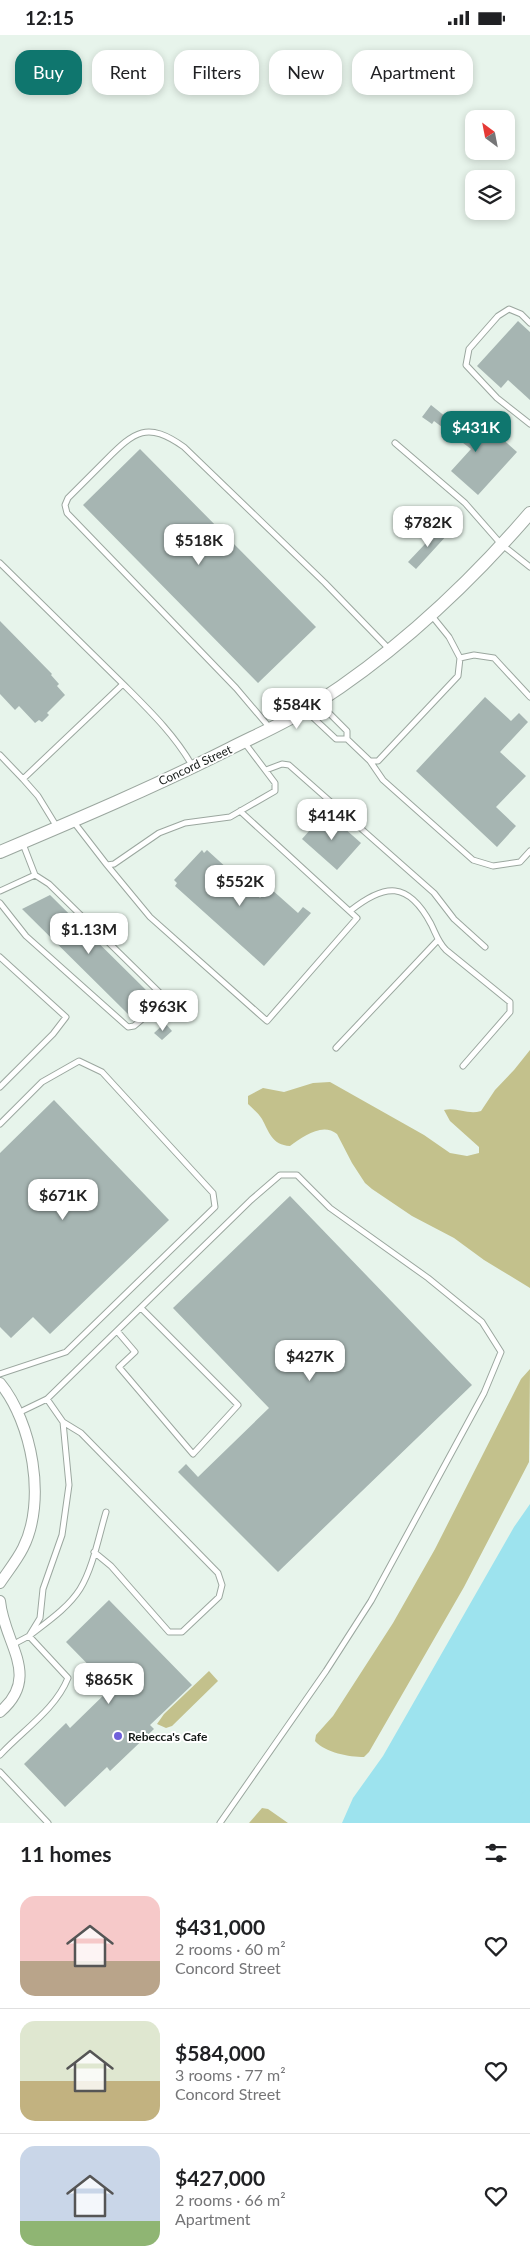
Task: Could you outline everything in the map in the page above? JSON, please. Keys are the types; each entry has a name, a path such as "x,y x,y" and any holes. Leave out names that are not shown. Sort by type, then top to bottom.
{"street":[{"name":"Concord Street","path":"0,852 192,767 271,728 317,702 390,650 431,615 530,513"},
{"path":"0,1383 18,1414 31,1451 34,1493 31,1525 24,1547 0,1583"},
{"path":"0,1601 2,1618 19,1667 20,1686 14,1697 0,1712"}],"lane":[{"path":"530,323 521,314 509,309 498,316 469,349 466,365 497,398 530,425"},
{"path":"271,728 236,688 67,513 65,505 68,499 128,439 146,433 164,434 184,447 325,583 390,650"},
{"path":"395,443 465,503 501,544 530,568"},
{"path":"0,563 158,719 184,751 192,767"},
{"path":"370,761 378,761 458,676 460,658 449,637 431,615"},
{"path":"460,658 474,655 494,658 530,697"},
{"path":"22,779 123,685"},
{"path":"317,702 347,731 348,739 370,761 383,780 473,860 493,867 520,862 530,851"},
{"path":"304,710 336,739 348,739"},
{"path":"107,865 114,864 159,833 185,823 230,817 275,791 275,783 244,742"},
{"path":"0,755 38,796 58,827"},
{"path":"266,770 282,764 289,765 434,893 454,919 485,947"},
{"path":"73,821 150,917 267,1021 358,918 240,811"},
{"path":"0,903 26,936 128,1027 134,1026 163,1002 161,995 49,884 35,875 22,843"},
{"path":"0,891 35,875"},
{"path":"350,911 372,895 395,890 416,902 432,926 437,941 446,951 510,1002 510,1012 463,1066"},
{"path":"336,1048 437,941"},
{"path":"0,957 66,1017 53,1034 0,1087"},
{"path":"0,1123 42,1082 79,1061 102,1072 213,1193 215,1207 66,1352 0,1374"},
{"path":"18,1414 47,1399 251,1200 280,1175 297,1175 330,1209 428,1278 482,1322 502,1351 484,1393 370,1601 326,1671 220,1823"},
{"path":"117,1331 135,1352 119,1367 193,1454 238,1405 141,1308"},
{"path":"47,1399 63,1422 81,1433 218,1573 222,1585 220,1597 182,1632 169,1632 111,1566 94,1552"},
{"path":"29,1636 40,1618 43,1589 62,1535 69,1485 63,1422"},
{"path":"12,1645 29,1636 69,1603 81,1587 106,1512"},
{"path":"0,1755 37,1721 64,1689 68,1679 29,1636"},
{"path":"0,1772 48,1823"}],"shaded area":[{"path":"530,1050 530,1288 484,1260 454,1238 412,1216 372,1189 365,1183 352,1163 337,1134 331,1131 319,1130 290,1146 284,1145 272,1137 261,1117 248,1104 248,1096 263,1088 284,1092 313,1083 330,1082 424,1135 450,1153 467,1156 479,1153 479,1147 450,1121 444,1110 481,1111 495,1090"},
{"path":"530,1369 529,1462 464,1587 369,1752 364,1757 358,1757 325,1749 315,1741 316,1735 333,1716 393,1623 435,1549 521,1379"},
{"path":"209,1671 218,1681 172,1726 166,1728 157,1724 164,1714"},
{"path":"262,1808 268,1809 288,1823 249,1823"}],"water":[{"path":"530,1504 530,1801 527,1808 520,1812 520,1823 342,1823 353,1798 383,1756 514,1527"}],"building":[{"path":"518,321 530,332 530,400 508,380 501,388 477,366"},
{"path":"431,405 477,442 490,428 517,452 478,495 451,471 471,449 434,421 432,424 422,417"},
{"path":"140,449 316,627 258,683 83,505"},
{"path":"441,527 448,534 416,569 408,562"},
{"path":"0,621 52,674 59,684 57,686 65,695 47,713 49,715 42,722 39,720 35,723 19,706 15,710 0,694"},
{"path":"485,697 511,721 519,713 528,722 500,752 526,776 496,807 516,826 497,847 416,771"},
{"path":"326,812 361,843 337,870 302,839"},
{"path":"202,850 204,853 207,850 260,898 271,889 298,913 303,907 311,913 264,966 175,886 177,883 174,880"},
{"path":"50,895 149,993 147,995 152,1000 136,1017 130,1012 128,1014 22,909"},
{"path":"165,1023 172,1031 162,1040 154,1033"},
{"path":"54,1100 169,1220 50,1334 33,1317 11,1338 0,1327 0,1153"},
{"path":"290,1196 472,1385 278,1572 178,1472 186,1464 198,1477 269,1408 173,1308"},
{"path":"109,1600 192,1685 150,1725 154,1729 110,1771 107,1767 65,1807 24,1764 66,1723 70,1728 111,1688 66,1642"}],"waterway":[{"path":"520,1823 520,1812 527,1808 530,1801"}],"place":[{"name":"Rebecca's Cafe","path":"118,1736"}]}
